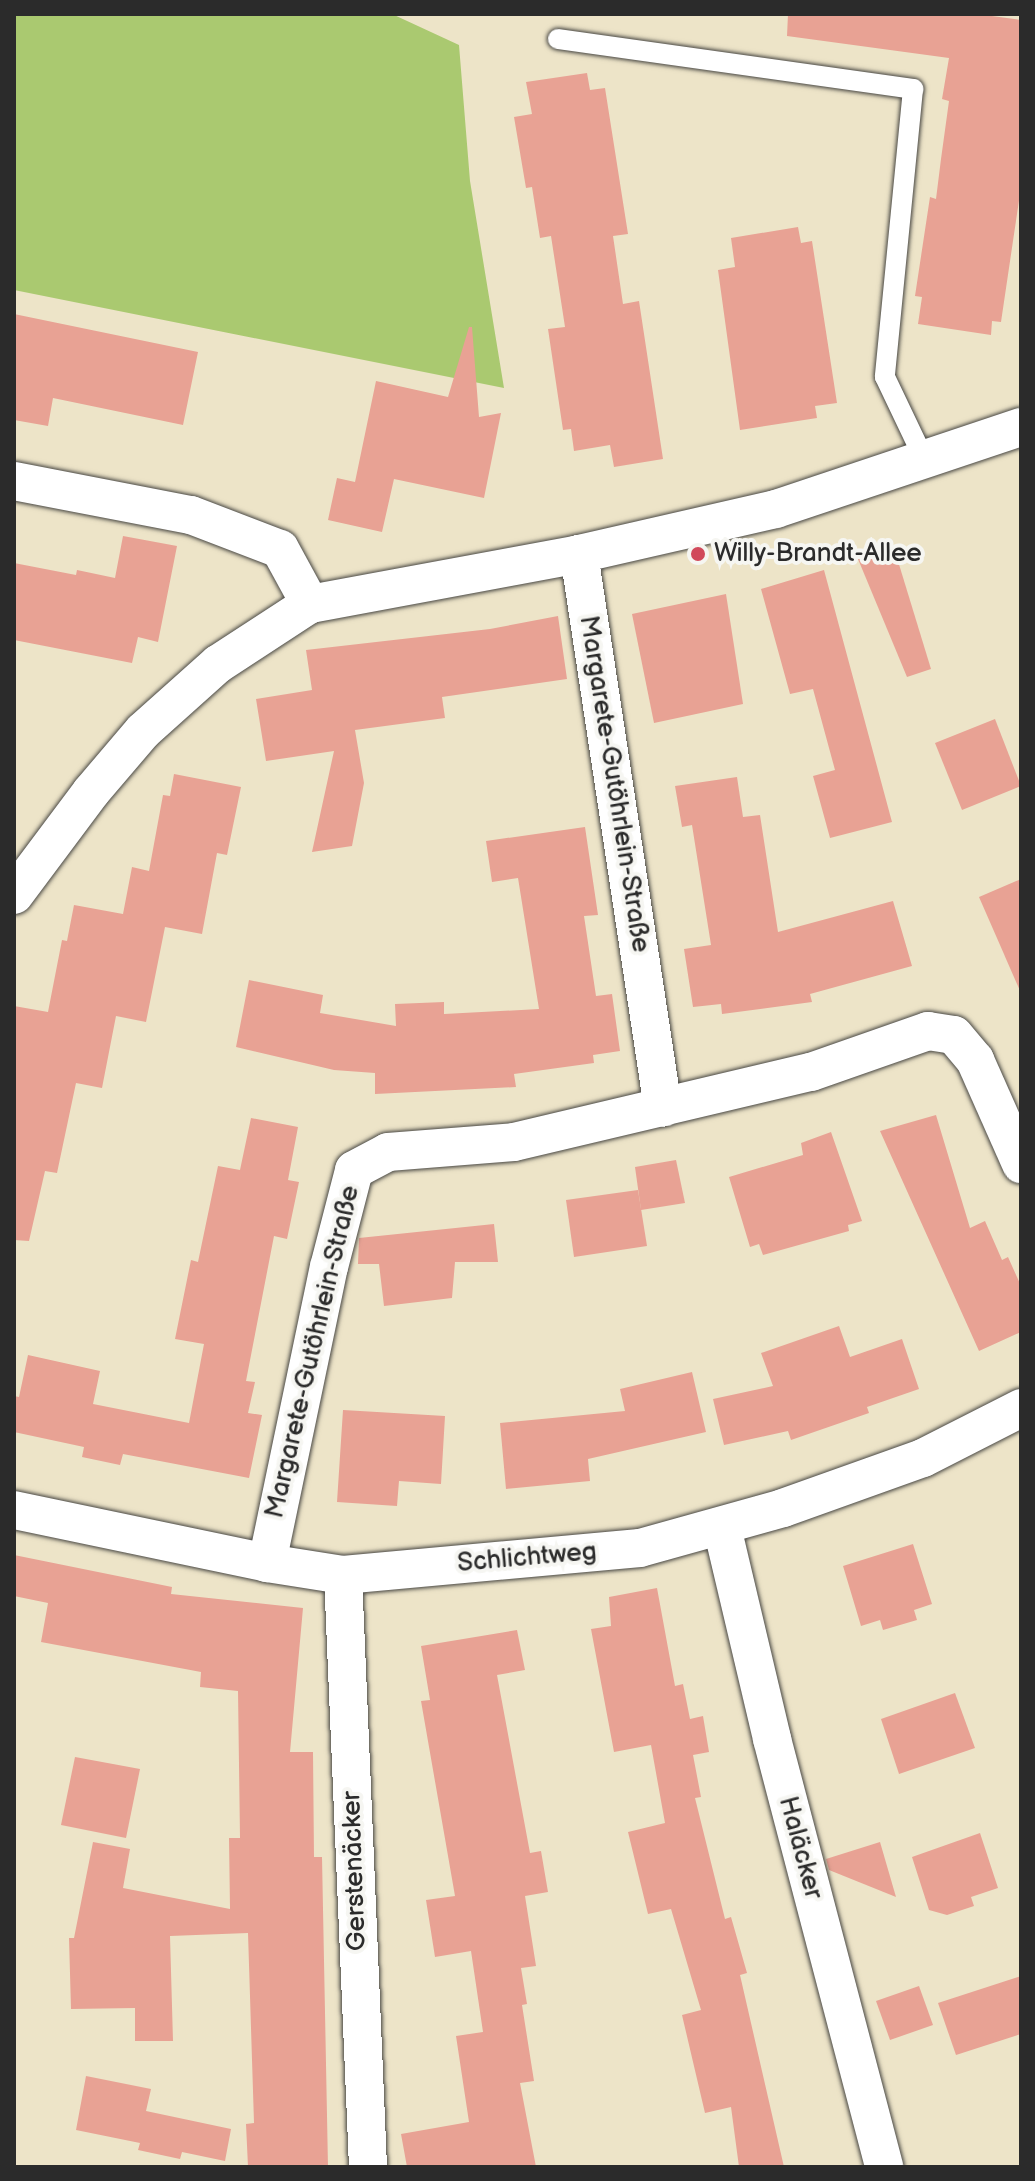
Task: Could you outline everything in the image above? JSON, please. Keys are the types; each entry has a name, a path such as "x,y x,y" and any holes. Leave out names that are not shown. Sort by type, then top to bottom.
{"street":[{"path":"14,895 46,849 143,731 218,664 310,604 579,554 776,509 1021,427"},
{"path":"14,481 191,515 280,549 310,604"},
{"name":"Margarete-Gutöhrlein-Straße","path":"579,554 663,1108"},
{"name":"Margarete-Gutöhrlein-Straße","path":"267,1563 325,1282 354,1170 388,1152 514,1142 811,1072 928,1031 954,1035 975,1060 1021,1164"},
{"name":"Schlichtweg","path":"14,1510 267,1563 343,1575 640,1548 722,1527 923,1458 1021,1408"},
{"name":"Haläcker","path":"722,1527 772,1739 884,2167"},
{"name":"Gerstenäcker","path":"343,1575 368,2167"}],"lane":[{"path":"558,39 913,89 885,377 925,461"}],"green space":[{"path":"14,14 392,14 459,45 470,181 504,388 14,290"}],"building":[{"path":"788,14 977,14 1021,20 1021,187 1001,322 992,321 991,335 918,324 922,297 915,296 930,197 936,199 949,101 942,99 949,58 787,36"},
{"path":"587,73 590,90 605,88 628,234 613,236 623,304 639,301 663,459 614,467 610,445 574,451 571,429 563,430 548,329 565,327 551,236 540,238 532,187 526,188 514,117 532,114 526,82"},
{"path":"798,227 801,243 812,241 837,403 815,406 817,418 740,430 718,270 735,267 731,238"},
{"path":"14,314 198,352 183,425 53,398 48,426 14,420"},
{"path":"469,327 472,327 479,417 501,413 484,498 394,479 382,532 328,520 337,478 355,482 376,381 448,397"},
{"path":"123,536 177,546 158,642 138,637 132,663 14,640 14,563 76,575 77,570 115,578"},
{"path":"894,548 931,669 907,677 858,559"},
{"path":"824,570 892,822 830,838 813,776 835,770 813,689 790,694 761,589"},
{"path":"726,594 743,704 654,723 632,614"},
{"path":"558,616 567,679 442,697 445,718 355,730 364,783 352,846 312,852 334,751 266,761 256,699 312,690 306,650 490,629"},
{"path":"995,719 1021,786 962,810 935,743"},
{"path":"174,774 241,787 227,855 217,853 202,934 165,927 146,1022 116,1016 102,1088 76,1083 57,1173 45,1171 29,1241 14,1240 14,1006 48,1012 62,940 67,941 74,905 123,914 132,867 149,871 163,795 170,796"},
{"path":"737,777 743,817 760,815 778,932 893,901 912,966 810,994 812,1002 722,1014 721,1004 693,1007 684,949 711,945 692,825 682,827 675,786"},
{"path":"585,827 598,915 584,916 596,996 612,994 620,1051 593,1055 594,1063 514,1074 516,1087 375,1094 375,1073 334,1070 236,1047 249,980 323,995 320,1013 396,1026 395,1004 444,1002 444,1014 539,1009 518,878 492,882 486,841"},
{"path":"1021,879 1021,993 979,897"},
{"path":"936,1115 970,1228 985,1221 1002,1260 1008,1257 1021,1286 1021,1332 979,1351 880,1131"},
{"path":"251,1118 298,1127 288,1180 299,1182 287,1239 274,1236 246,1381 255,1382 248,1413 262,1415 249,1478 123,1454 120,1465 82,1457 84,1447 14,1432 14,1396 19,1397 28,1355 100,1371 93,1404 189,1423 204,1344 175,1339 191,1260 198,1262 218,1166 240,1170"},
{"path":"831,1132 862,1221 848,1225 849,1231 763,1255 759,1244 750,1247 729,1177 803,1155 801,1143"},
{"path":"676,1160 685,1203 641,1210 635,1167"},
{"path":"638,1190 647,1246 574,1257 566,1200"},
{"path":"494,1224 498,1262 455,1262 452,1298 384,1306 379,1264 358,1264 359,1238"},
{"path":"839,1326 850,1357 902,1339 919,1389 867,1407 869,1413 791,1440 788,1431 724,1445 713,1399 773,1386 761,1353"},
{"path":"692,1372 706,1432 588,1459 590,1481 506,1489 500,1423 625,1411 620,1389"},
{"path":"343,1410 445,1416 441,1484 399,1481 397,1506 337,1502"},
{"path":"913,1544 932,1604 914,1610 917,1620 883,1630 880,1620 861,1626 843,1566"},
{"path":"14,1555 172,1587 171,1594 303,1608 290,1752 313,1752 314,1857 322,1857 328,2167 248,2167 246,2124 254,2123 248,1933 170,1936 173,2041 135,2041 135,2008 71,2009 69,1938 74,1938 93,1842 130,1849 123,1888 230,1909 229,1838 240,1838 238,1691 200,1687 201,1672 41,1642 48,1603 14,1596"},
{"path":"657,1588 675,1686 683,1684 690,1719 703,1716 709,1752 693,1755 701,1797 695,1798 725,1919 731,1917 747,1973 740,1975 784,2167 739,2167 731,2107 705,2113 682,2015 701,2010 671,1909 648,1914 628,1832 665,1823 651,1745 614,1752 591,1629 611,1626 609,1597"},
{"path":"517,1630 525,1670 497,1675 530,1853 541,1851 548,1892 525,1896 536,1966 521,1968 527,2004 522,2005 534,2081 520,2083 536,2167 407,2167 401,2134 469,2122 456,2036 483,2032 471,1951 435,1957 426,1900 455,1896 421,1701 430,1700 421,1646"},
{"path":"955,1693 975,1748 899,1774 881,1719"},
{"path":"75,1757 140,1769 126,1838 61,1825"},
{"path":"980,1833 998,1888 971,1897 974,1906 947,1915 929,1910 912,1857"},
{"path":"880,1842 896,1897 829,1870 826,1859"},
{"path":"1021,1976 1021,2034 956,2055 938,2003"},
{"path":"919,1986 933,2025 890,2040 876,2001"},
{"path":"86,2076 151,2089 146,2111 231,2129 225,2161 182,2152 180,2159 138,2150 140,2143 76,2130"}],"place":[{"name":"Willy-Brandt-Allee","path":"698,554"}]}
